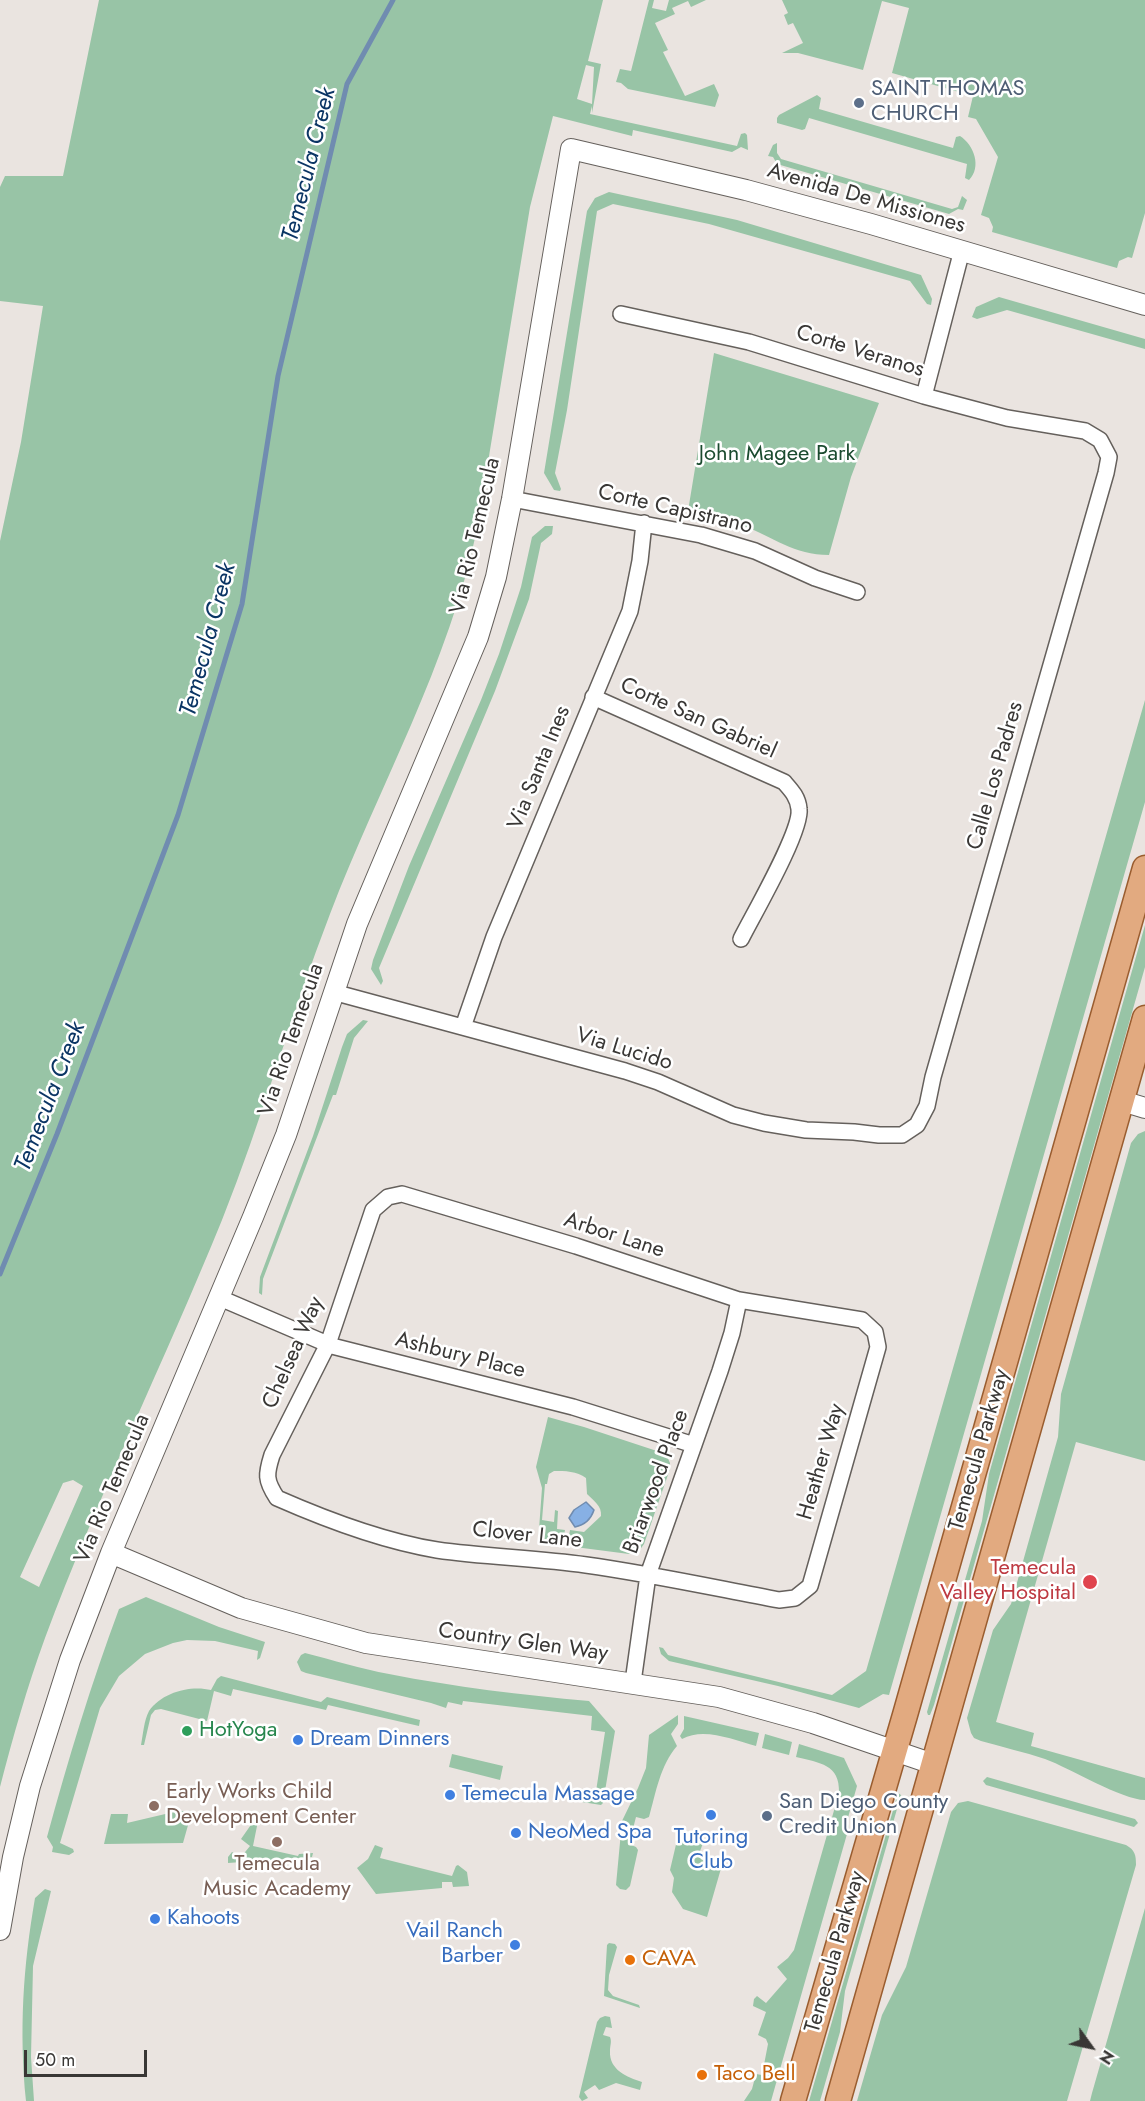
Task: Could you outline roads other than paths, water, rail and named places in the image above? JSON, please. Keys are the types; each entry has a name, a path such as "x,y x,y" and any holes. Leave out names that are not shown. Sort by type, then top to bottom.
{"main road":[{"name":"Temecula Parkway","path":"793,2101 1145,868"},
{"name":"Temecula Parkway","path":"838,2101 1145,1018"}],"street":[{"name":"Avenida De Missiones","path":"570,149 746,190 962,250 1145,305"},
{"name":"Via Rio Temecula","path":"0,1930 13,1857 30,1786 70,1660 111,1553 220,1298 286,1134 357,924 478,637 496,577 512,499 570,149"},
{"path":"924,396 962,250"},
{"name":"Corte Veranos","path":"621,314 749,342 924,396 1007,418 1085,431"},
{"name":"Calle Los Padres","path":"902,1135 917,1125 927,1106 933,1077 1106,473 1109,457 1100,440 1085,431"},
{"name":"Corte Capistrano","path":"512,499 701,535 755,550 815,578 857,592"},
{"name":"Via Santa Ines","path":"463,1027 494,937 630,611 640,561 644,523"},
{"name":"Corte San Gabriel","path":"593,697 784,782 794,793 800,810 796,831 741,939"},
{"name":"Via Lucido","path":"333,992 658,1082 733,1115 764,1123 806,1130 902,1135"},
{"path":"1122,1101 1145,1108"},
{"name":"Arbor Lane","path":"368,1224 373,1210 387,1197 402,1194 576,1246 740,1300 862,1320"},
{"name":"Chelsea Way","path":"277,1498 270,1488 266,1474 272,1455 328,1344 368,1224"},
{"name":"Ashbury Place","path":"220,1298 328,1344 373,1358 573,1407 694,1445"},
{"name":"Briarwood Place","path":"633,1683 648,1575 732,1333 740,1300"},
{"name":"Heather Way","path":"779,1600 795,1598 810,1586 878,1347 875,1332 862,1320"},
{"name":"Clover Lane","path":"277,1498 363,1532 436,1550 585,1565 779,1600"},
{"name":"Country Glen Way","path":"111,1553 241,1608 366,1643 719,1696 895,1749 933,1764"}],"water":[{"path":"586,1502 594,1510 593,1513 585,1523 575,1527 569,1518 574,1510"}],"waterway":[{"name":"Temecula Creek","path":"0,1274 57,1134 178,815 242,604 278,376 347,84 393,0"}],"place":[{"name":"SAINT THOMAS CHURCH","path":"859,103"},
{"name":"Temecula Valley Hospital","path":"1090,1582"},
{"name":"HotYoga","path":"187,1731"},
{"name":"Dream Dinners","path":"298,1740"},
{"name":"Temecula Massage","path":"450,1795"},
{"name":"Early Works Child Development Center","path":"154,1806"},
{"name":"Tutoring Club","path":"711,1815"},
{"name":"San Diego County Credit Union","path":"767,1816"},
{"name":"NeoMed Spa","path":"516,1833"},
{"name":"Temecula Music Academy","path":"277,1842"},
{"name":"Kahoots","path":"155,1919"},
{"name":"Vail Ranch Barber","path":"515,1945"},
{"name":"CAVA","path":"630,1960"},
{"name":"Taco Bell","path":"702,2075"}],"park label":[{"name":"John Magee Park","path":"777,455"}]}
